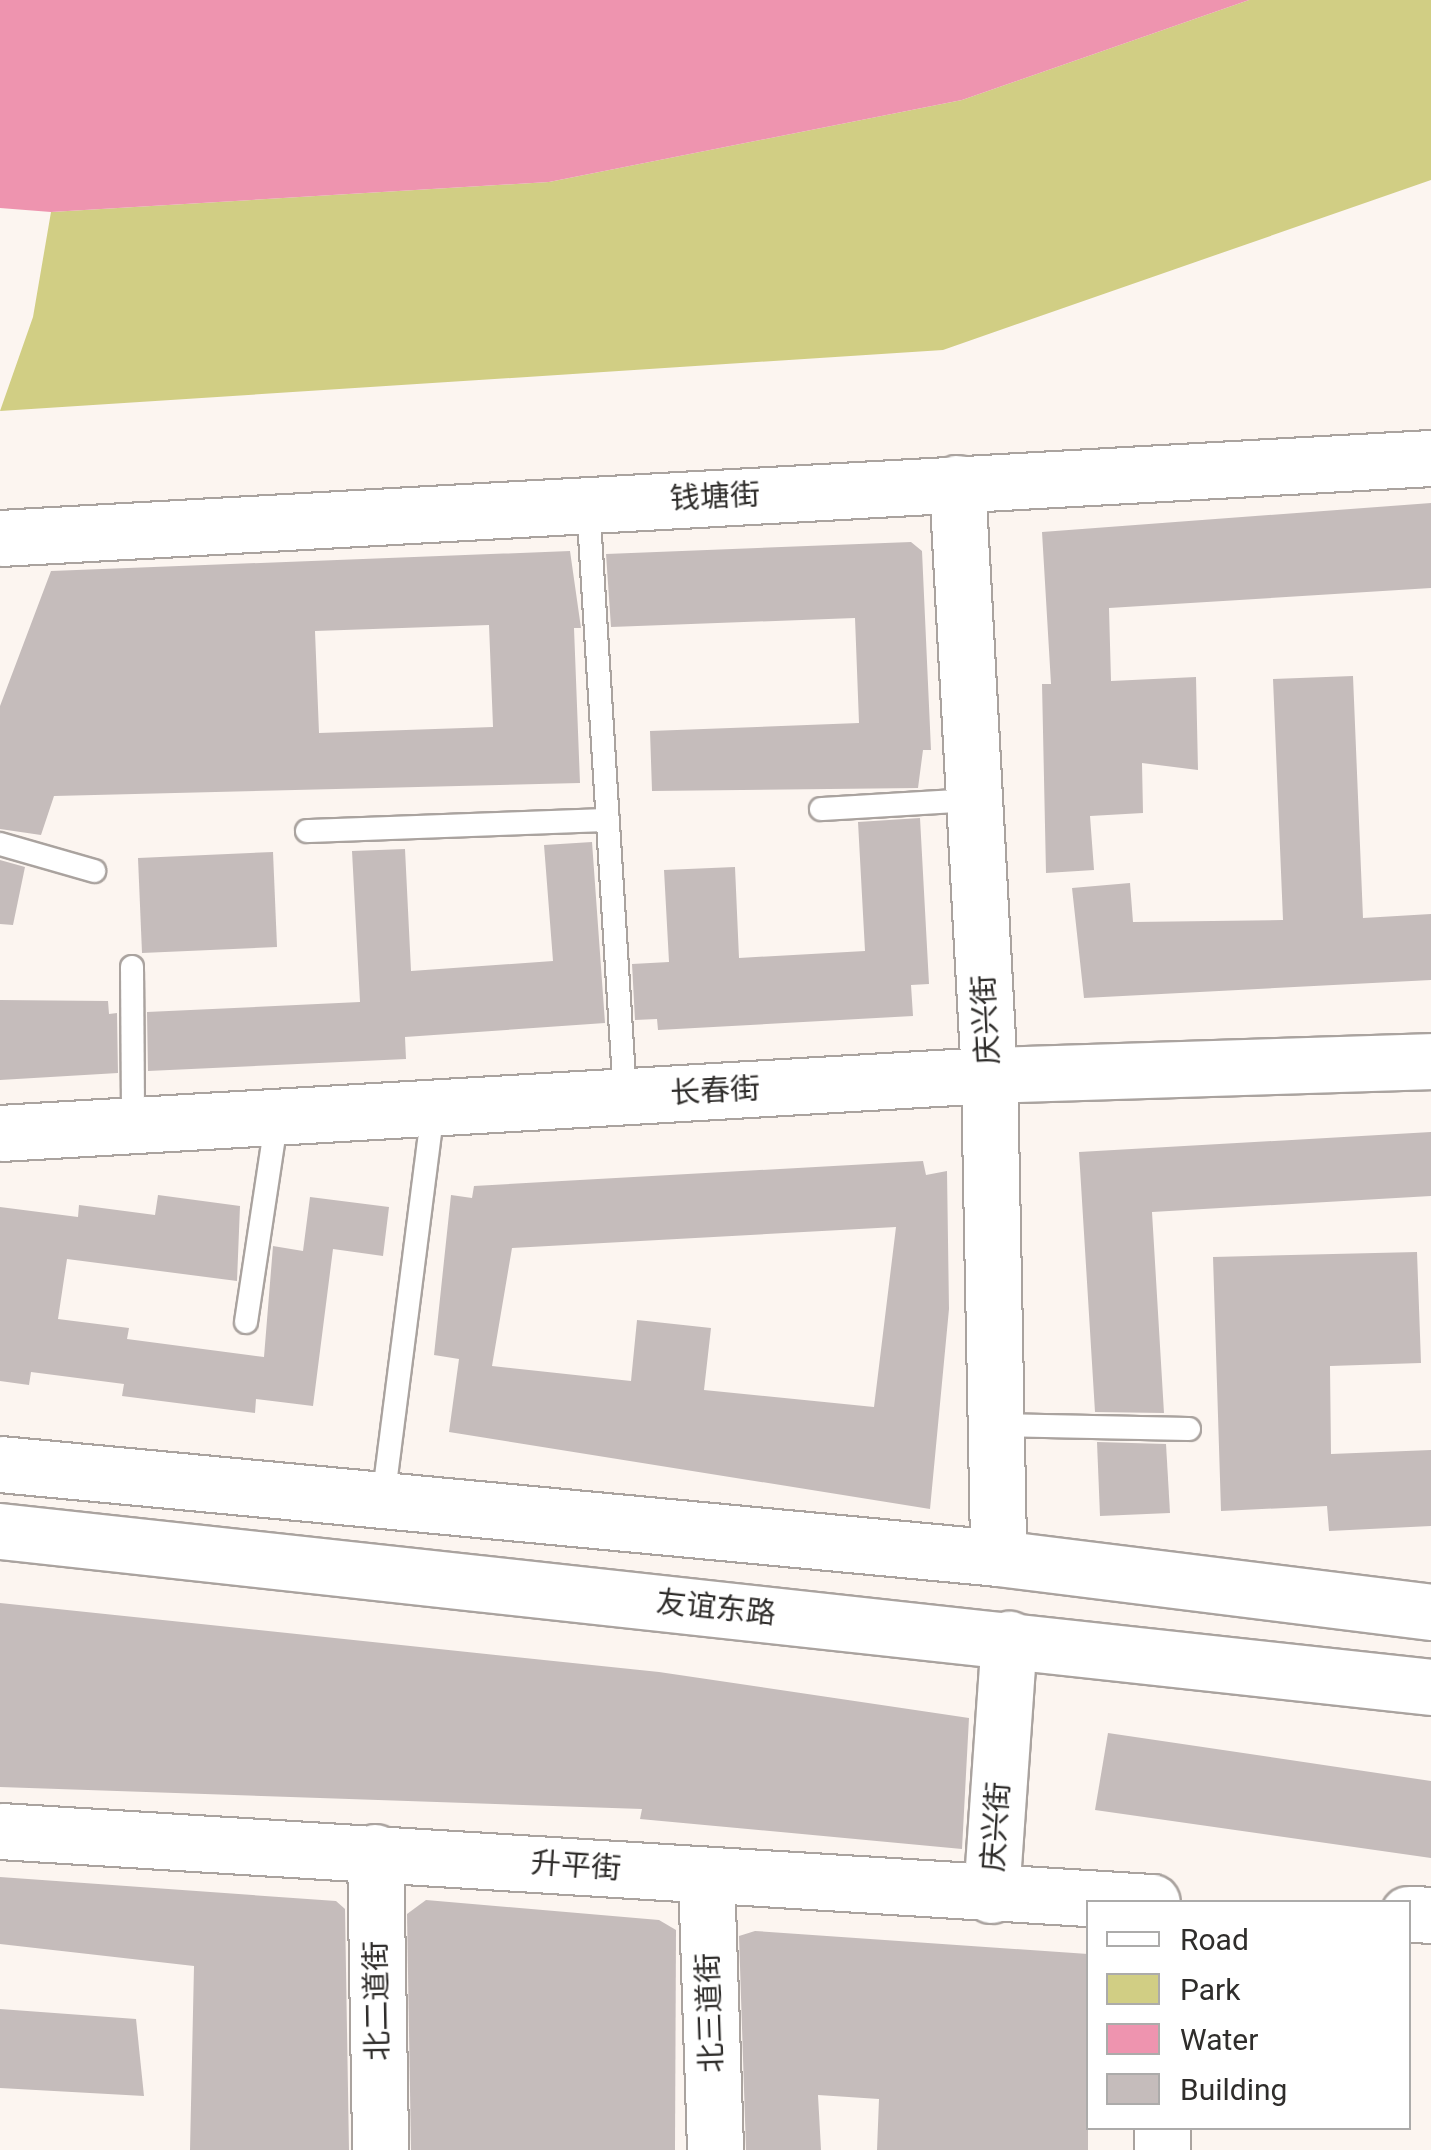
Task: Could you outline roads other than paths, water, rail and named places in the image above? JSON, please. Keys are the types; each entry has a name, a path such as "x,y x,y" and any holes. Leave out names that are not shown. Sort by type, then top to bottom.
{"main road":[{"name":"钱塘街","path":"0,538 1431,458"},
{"name":"庆兴街","path":"957,483 988,1075 998,1558"},
{"name":"长春街","path":"0,1133 988,1075 1431,1061"},
{"path":"0,1464 998,1558 1431,1612"},
{"name":"友谊东路","path":"0,1531 1431,1687"},
{"name":"庆兴街","path":"992,1895 1009,1639"},
{"name":"升平街","path":"0,1832 375,1852 1106,1900"},
{"name":"北二道街","path":"375,1852 380,2150"},
{"name":"北三道街","path":"706,1876 715,2150"}],"lane":[{"path":"588,504 625,1096"},
{"path":"820,808 974,800"},
{"path":"308,831 608,820"},
{"path":"0,844 94,871"},
{"path":"132,967 133,1125"},
{"path":"384,1500 433,1108"},
{"path":"246,1322 276,1117"},
{"path":"996,1425 1189,1429"}],"water":[{"path":"0,0 1249,0 962,100 549,182 51,212 0,208"}]}
